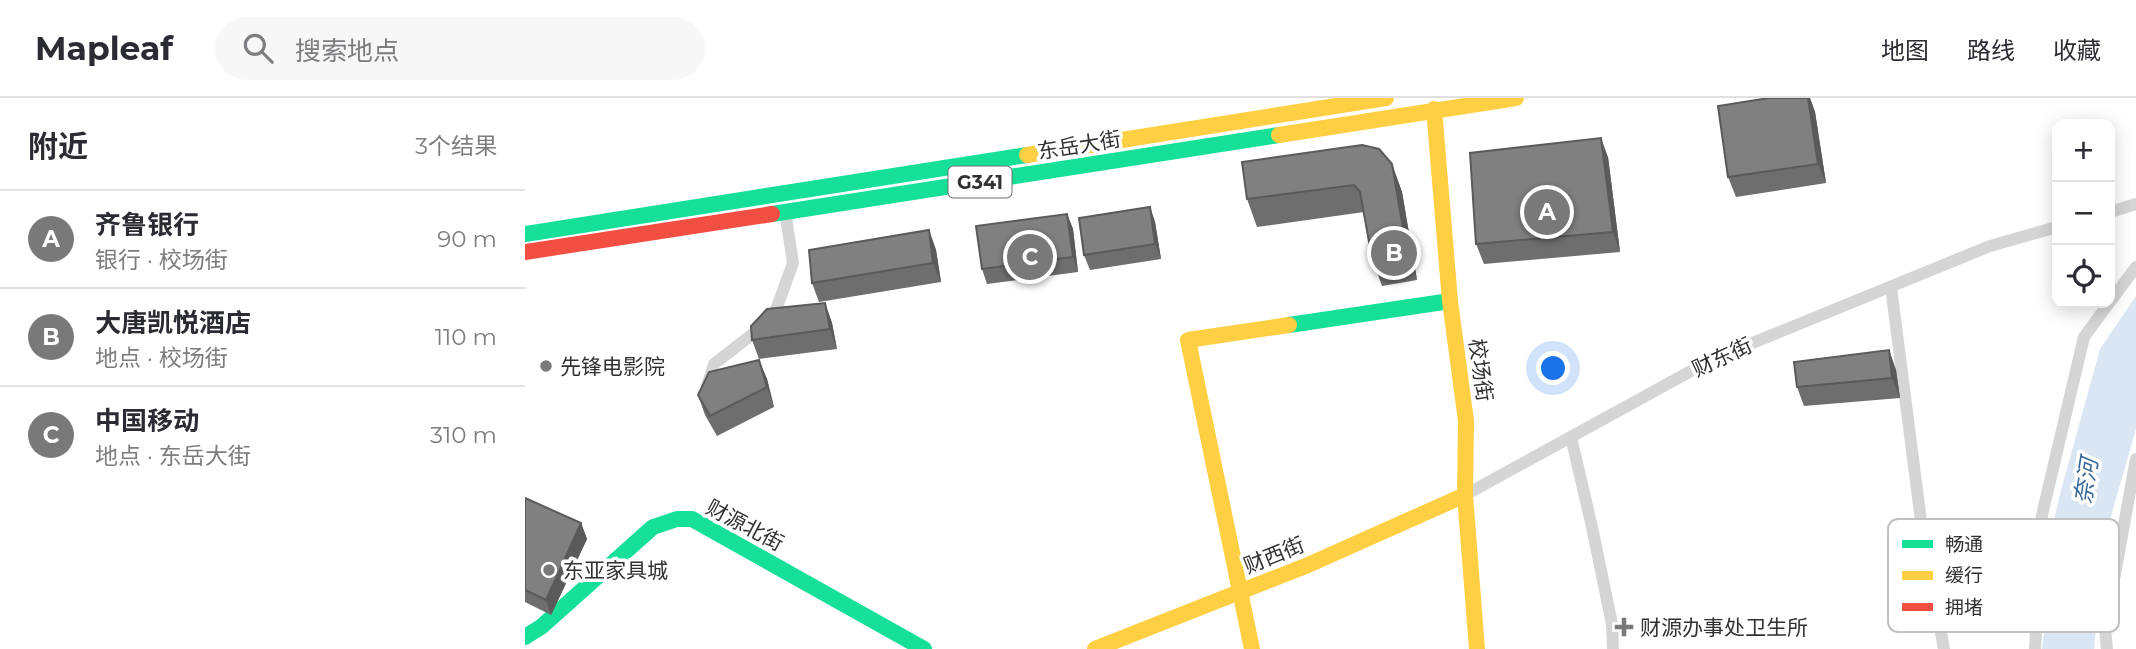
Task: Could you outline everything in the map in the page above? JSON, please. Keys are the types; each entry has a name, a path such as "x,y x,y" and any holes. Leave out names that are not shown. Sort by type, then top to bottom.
{"main road":[{"name":"东岳大街","path":"525,234 1386,98"},
{"name":"东岳大街","path":"525,252 1433,104 1516,98"},
{"name":"校场街","path":"1433,104 1450,301 1466,421 1465,495 1478,649"},
{"path":"1252,649 1188,340 1450,301"},
{"name":"财西街","path":"1095,649 1239,592 1465,495"},
{"name":"财源北街","path":"525,637 541,627 653,527 677,519 692,519 924,649"}],"street":[{"path":"2115,210 2136,204"},
{"path":"702,400 714,364 773,318 793,263 785,211"},
{"name":"财东街","path":"1465,495 1711,360 1990,246 2052,228"},
{"path":"2115,294 2136,267"},
{"path":"1891,286 1921,519"},
{"path":"2042,519 2084,337 2105,308"},
{"path":"1571,437 1593,527 1612,624 1613,649"},
{"path":"2119,552 2136,459"}],"water":[{"name":"奈河","path":"2136,296 2136,429 2110,519 2054,519 2060,494 2100,349"},
{"path":"2044,632 2096,632 2094,649 2042,649"}],"building":[{"path":"1769,98 1808,98 1818,164 1728,177 1718,106"},
{"path":"1601,138 1613,232 1476,244 1470,153"},
{"path":"1362,145 1379,149 1392,164 1407,252 1372,258 1360,192 1354,185 1247,199 1242,162"},
{"path":"1150,207 1155,244 1084,255 1079,218"},
{"path":"1067,214 1073,257 982,269 976,226"},
{"path":"929,230 933,263 812,283 809,250"},
{"path":"825,303 830,329 752,340 751,326 767,309"},
{"path":"1889,350 1892,378 1797,387 1794,362"},
{"path":"759,360 767,387 710,416 698,395 709,372"},
{"name":"东亚家具城","path":"525,498 581,523 546,600 525,590"}],"traffic: fast":[{"path":"772,214 1279,135"},
{"path":"525,234 1027,155"},
{"path":"1289,325 1450,301"},
{"path":"525,637 541,627 653,527 677,519 692,519 924,649"}],"traffic: slow":[{"path":"1027,155 1386,98"},
{"path":"1279,135 1516,98"},
{"path":"1434,109 1450,301 1466,421 1465,495 1477,649"},
{"path":"1252,649 1188,340 1289,325"},
{"path":"1095,649 1308,565 1465,495"}],"traffic: jam":[{"path":"525,252 772,214"}],"place":[{"name":"齐鲁银行","path":"1547,212"},
{"name":"大唐凯悦酒店","path":"1394,253"},
{"name":"中国移动","path":"1030,257"},
{"name":"先锋电影院","path":"546,366"},
{"name":"东亚家具城","path":"549,570"},
{"name":"财源办事处卫生所","path":"1624,627"}]}
